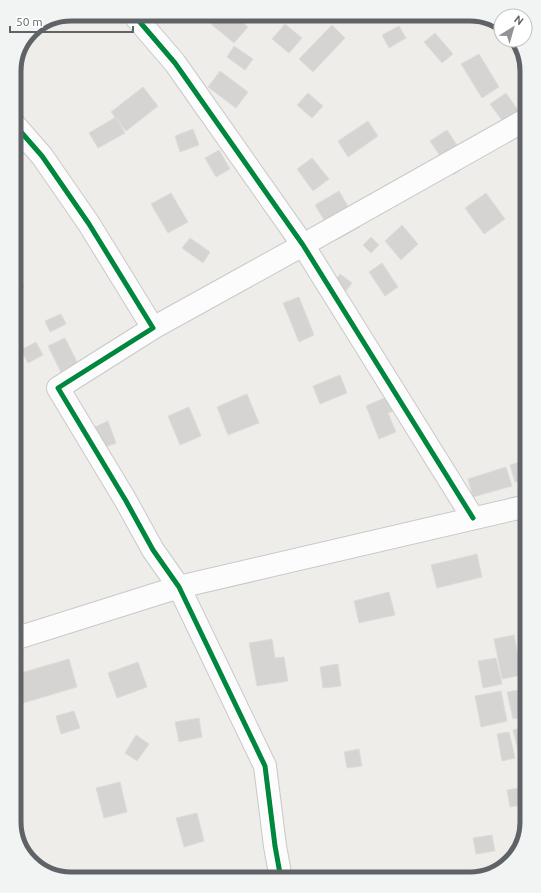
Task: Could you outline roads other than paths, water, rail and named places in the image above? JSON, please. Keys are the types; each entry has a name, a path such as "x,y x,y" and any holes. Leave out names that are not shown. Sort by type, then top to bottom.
{"street":[{"path":"139,21 175,63 303,245 473,518"},
{"path":"279,872 265,766 179,587 154,550 58,388 153,328 520,123"},
{"path":"21,132 42,156 80,212 153,328"},
{"path":"21,637 179,587 520,508"}]}
